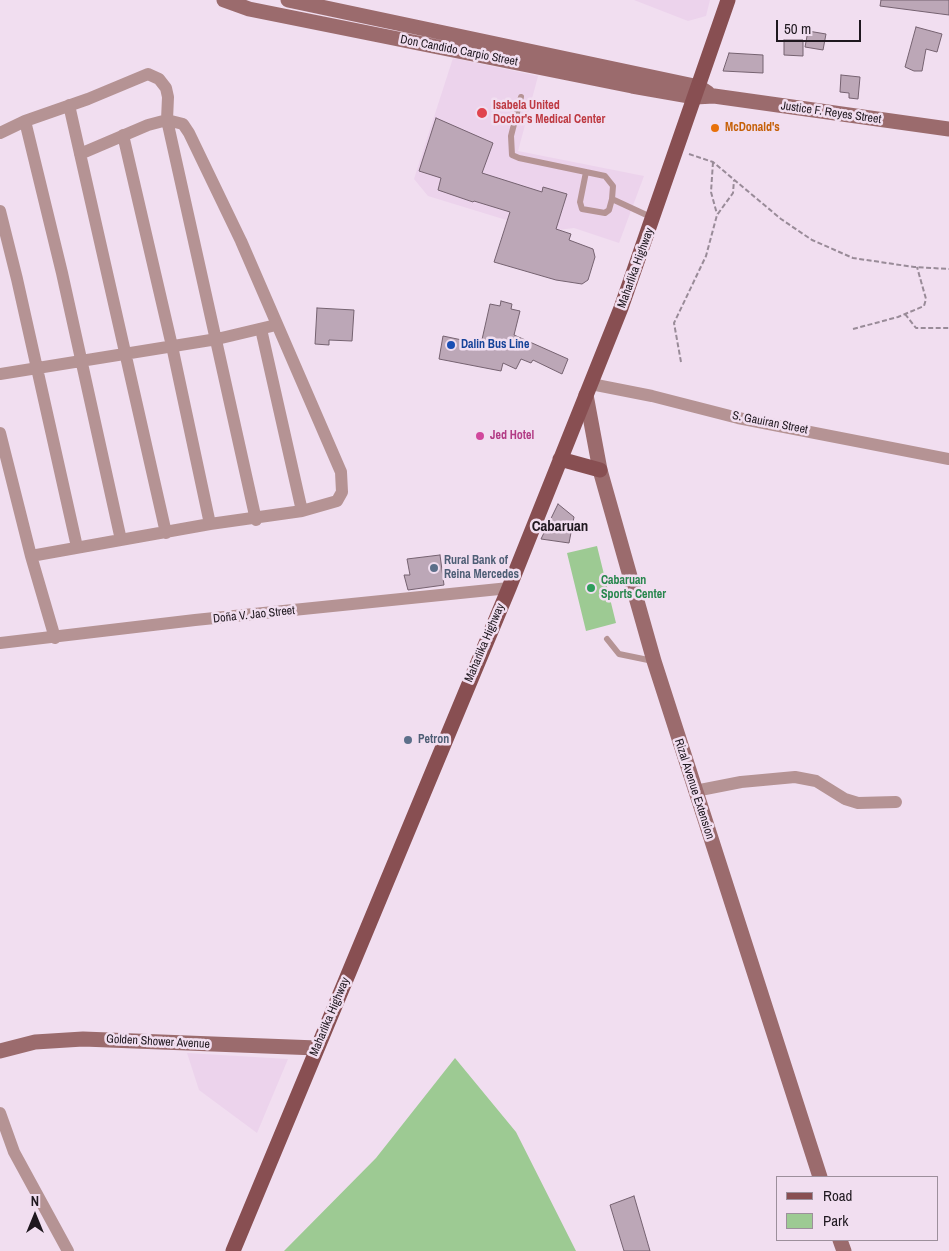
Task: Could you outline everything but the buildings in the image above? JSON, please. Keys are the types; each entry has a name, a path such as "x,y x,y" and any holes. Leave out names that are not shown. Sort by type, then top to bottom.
{"main road":[{"name":"Maharlika Highway","path":"233,1251 509,588 589,390 654,218 728,0"},
{"path":"560,458 600,470"}],"street":[{"name":"Don Candido Carpio Street","path":"224,0 249,9 632,86 697,92"},
{"name":"Don Candido Carpio Street","path":"288,0 697,92"},
{"path":"0,133 25,121 69,104 88,99 142,76 154,75 166,88 168,97 167,120 256,520"},
{"name":"Justice F. Reyes Street","path":"697,92 949,129"},
{"path":"69,104 166,533"},
{"path":"31,556 210,524 256,520 302,511 337,501 342,492 342,477 241,241 183,124 167,120 148,125 80,154"},
{"path":"25,121 121,540"},
{"path":"123,135 172,346 210,524"},
{"path":"0,211 77,547"},
{"path":"0,374 125,352 217,339 276,325"},
{"path":"261,329 302,511"},
{"name":"S. Gauiran Street","path":"589,390 652,396 738,418 949,459"},
{"name":"Rizal Avenue Extension","path":"589,390 600,470 654,661 820,1176"},
{"path":"0,433 31,556 55,638"},
{"name":"Doña V. Jao Street","path":"0,644 195,620 509,588"},
{"path":"695,791 741,782 795,777 816,781 845,799 858,804 896,802"},
{"name":"Golden Shower Avenue","path":"0,1051 34,1042 83,1039 317,1048"},
{"path":"0,1113 14,1152 68,1251"}],"lane":[{"path":"521,97 511,136 512,155 586,172 609,179 613,186 612,199 609,210 605,213 582,209 580,202 586,172"},
{"path":"612,199 654,218"},
{"path":"607,639 619,654 654,661"}],"path":[{"path":"677,150 713,162 781,219 812,240 853,258 917,267 949,269"},
{"path":"713,162 711,192 717,215"},
{"path":"681,362 674,323 706,256 717,215 733,193 734,180"},
{"path":"854,329 905,314 924,306 926,299 917,267"},
{"path":"905,314 916,328 949,328"}],"shaded area":[{"path":"634,0 710,0 706,16 688,21"},
{"name":"Isabela United Doctor's Medical Center","path":"453,58 538,76 518,151 644,176 619,243 574,228 558,230 552,234 428,196 414,179"},
{"path":"187,1053 288,1059 257,1133 199,1090"}],"green space":[{"name":"Cabaruan Sports Center","path":"597,546 616,623 586,631 567,553"},
{"path":"455,1058 516,1132 576,1251 284,1251 376,1158"}],"place":[{"name":"Isabela United Doctor's Medical Center","path":"482,113"},
{"name":"McDonald's","path":"715,128"},
{"name":"Dalin Bus Line","path":"451,345"},
{"name":"Jed Hotel","path":"480,436"},
{"name":"Rural Bank of Reina Mercedes","path":"434,568"},
{"name":"Cabaruan Sports Center","path":"591,588"},
{"name":"Petron","path":"408,740"}],"district":[{"name":"Cabaruan","path":"560,527"}]}
